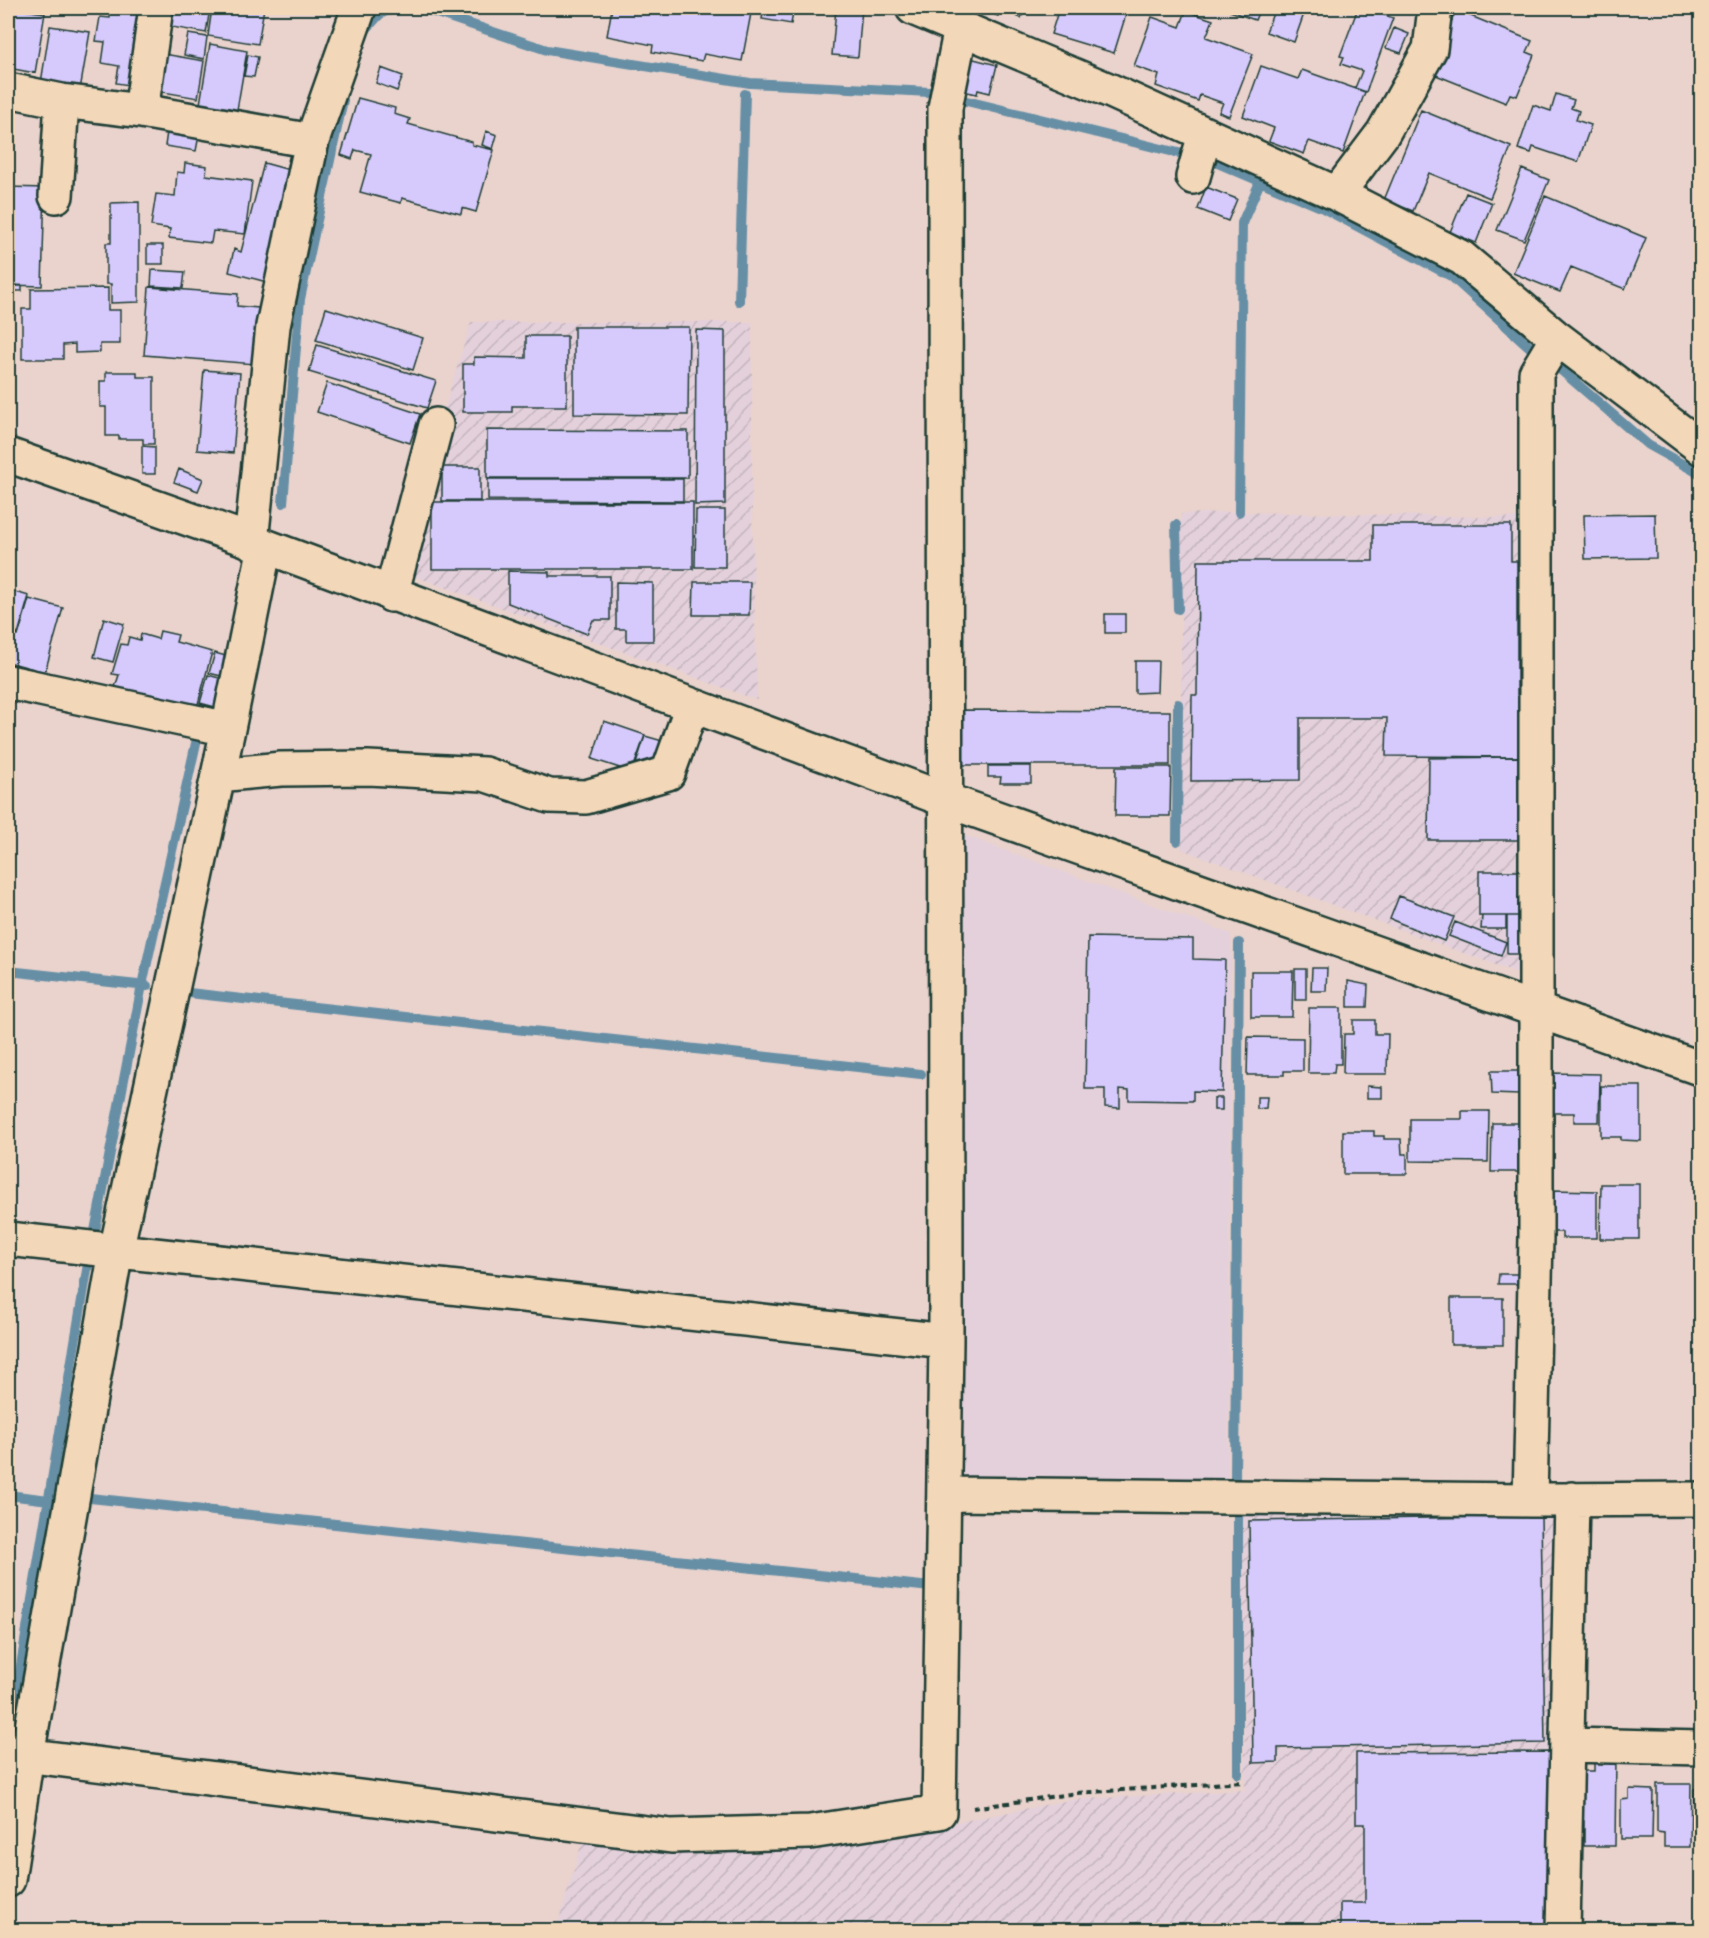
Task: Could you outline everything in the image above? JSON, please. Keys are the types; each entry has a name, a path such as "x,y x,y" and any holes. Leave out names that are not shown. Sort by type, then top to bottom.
{"street":[{"path":"141,111 156,8"},
{"path":"8,1880 17,1754 116,1251 228,729 258,544 273,326 312,141 359,8"},
{"path":"913,8 1111,91 1200,154 1337,194 1462,258 1548,354 1701,448"},
{"path":"1337,194 1383,134 1430,49 1435,8"},
{"path":"17,1754 671,1836 810,1832 939,1812 946,1494 947,98 961,28"},
{"path":"8,90 312,141"},
{"path":"56,196 62,100"},
{"path":"1530,1500 1536,1237 1536,373 1548,354"},
{"path":"391,595 436,425"},
{"path":"8,455 258,544 946,800 1701,1069"},
{"path":"8,682 228,729"},
{"path":"218,775 281,769 368,768 484,774 549,796 586,797 668,773 692,706"},
{"path":"8,1239 946,1341"},
{"path":"946,1494 1530,1500 1701,1499"},
{"path":"1563,1930 1572,1499"},
{"path":"1567,1745 1701,1748"}],"path":[{"path":"939,1812 1077,1793 1244,1782"}],"shaded area":[{"path":"471,322 752,322 752,511 757,700 408,574 442,416"},
{"path":"1232,512 1532,518 1526,976 1181,849 1181,514"},
{"path":"958,833 1231,934 1228,1483 958,1483"},
{"path":"1242,1508 1562,1509 1558,1930 556,1930 585,1832 923,1829 1070,1800 1245,1790"}],"building":[{"path":"8,8 45,13 35,73 8,68"},
{"path":"111,8 148,8 135,86 116,83 119,66 102,63 105,42 96,41 100,17 110,18"},
{"path":"170,8 210,8 206,33 166,26"},
{"path":"212,8 264,8 258,44 208,36"},
{"path":"612,8 752,8 742,61 704,54 702,61 652,52 653,45 607,36"},
{"path":"764,8 794,8 791,24 762,19"},
{"path":"836,8 862,8 858,57 832,55"},
{"path":"976,8 1001,8 998,16"},
{"path":"1016,8 1025,8 1021,18 1014,15"},
{"path":"1059,8 1128,8 1114,53 1051,34"},
{"path":"1232,8 1260,8 1255,20 1230,11"},
{"path":"1275,8 1306,8 1294,42 1266,32"},
{"path":"1358,8 1366,8 1393,18 1366,92 1355,88 1362,71 1341,64 1344,57 1340,56"},
{"path":"1456,10 1532,41 1527,52 1534,55 1517,96 1510,94 1506,103 1431,73"},
{"path":"1186,11 1213,20 1206,37 1253,54 1229,116 1219,112 1223,103 1200,95 1198,101 1156,86 1159,75 1134,66 1152,17 1180,27"},
{"path":"50,26 90,32 80,90 41,83"},
{"path":"1394,28 1409,34 1401,53 1386,48"},
{"path":"188,34 207,37 204,59 184,55"},
{"path":"210,44 247,51 237,110 200,104"},
{"path":"164,54 204,61 198,98 157,91"},
{"path":"248,55 258,57 254,77 244,76"},
{"path":"966,57 997,65 990,93 978,90 977,94 958,90"},
{"path":"1261,66 1298,79 1302,70 1365,92 1343,153 1309,141 1304,154 1269,141 1274,128 1243,116"},
{"path":"381,68 403,76 397,91 376,83"},
{"path":"1556,94 1574,100 1571,108 1579,111 1576,120 1591,125 1578,162 1533,147 1531,153 1518,149 1533,105 1551,111"},
{"path":"358,98 395,108 394,114 410,119 408,124 494,150 476,212 462,208 461,214 402,198 401,203 360,192 371,154 355,150 352,159 341,155"},
{"path":"8,102 12,102 9,143 8,143"},
{"path":"1421,110 1511,147 1490,198 1429,173 1413,211 1384,200"},
{"path":"168,125 200,130 196,151 165,146"},
{"path":"486,131 497,135 493,149 482,145"},
{"path":"291,150 300,152 267,282 229,272 234,249 241,252 264,163 286,169"},
{"path":"185,163 207,166 206,175 252,181 245,234 213,231 211,243 169,238 170,229 151,226 156,194 175,196 177,172 184,173"},
{"path":"1522,169 1549,180 1524,240 1497,230"},
{"path":"8,187 45,188 42,286 8,285"},
{"path":"1206,187 1237,199 1228,221 1198,209"},
{"path":"1466,193 1492,203 1476,243 1450,232"},
{"path":"1545,196 1646,238 1625,289 1571,267 1560,292 1513,273"},
{"path":"139,202 139,302 111,303 111,284 106,284 106,243 111,243 111,203"},
{"path":"147,245 163,245 163,264 147,264"},
{"path":"152,270 185,272 183,288 151,286"},
{"path":"8,286 22,286 22,291 8,291"},
{"path":"149,287 238,294 237,306 259,308 255,364 144,355"},
{"path":"108,288 108,310 120,310 120,344 100,344 100,352 75,353 75,344 63,345 63,359 22,359 22,309 31,309 31,289"},
{"path":"326,308 423,338 413,370 316,340"},
{"path":"574,327 689,327 688,415 574,414"},
{"path":"696,330 725,331 725,504 695,505"},
{"path":"526,336 567,336 567,406 512,406 512,412 463,412 463,364 474,364 474,357 526,358"},
{"path":"317,345 436,381 427,408 309,372"},
{"path":"204,370 240,373 233,453 197,450"},
{"path":"106,372 137,372 137,377 154,377 154,444 143,444 143,439 119,439 119,436 106,436 106,407 100,407 100,381 106,381"},
{"path":"327,383 420,414 410,443 317,412"},
{"path":"487,430 688,431 688,478 487,478"},
{"path":"142,446 155,447 155,474 142,474"},
{"path":"442,467 480,467 480,501 442,501"},
{"path":"179,469 203,479 198,491 174,482"},
{"path":"488,479 683,479 683,501 488,500"},
{"path":"432,502 693,502 693,569 432,569"},
{"path":"696,510 725,510 725,567 695,567"},
{"path":"1655,514 1656,558 1585,559 1584,515"},
{"path":"1373,525 1511,525 1511,561 1517,561 1517,695 1522,695 1521,757 1386,756 1387,718 1300,718 1300,780 1191,781 1192,695 1197,695 1198,561 1373,561"},
{"path":"508,571 549,572 549,576 610,576 610,620 593,620 587,634 508,603"},
{"path":"616,582 653,583 653,641 626,641 626,629 616,629"},
{"path":"694,582 750,582 749,615 693,615"},
{"path":"8,590 29,596 18,634 8,631"},
{"path":"29,599 63,608 45,672 8,662 8,633 18,636"},
{"path":"1105,614 1125,614 1125,633 1105,633"},
{"path":"104,618 124,624 113,662 94,657"},
{"path":"160,631 178,635 176,642 212,652 195,715 153,697 115,687 119,675 112,674 121,644 127,645 129,637 140,640 141,634 158,639"},
{"path":"215,653 226,656 221,676 209,673"},
{"path":"1135,661 1158,661 1157,692 1135,693"},
{"path":"208,675 223,679 215,707 200,703"},
{"path":"960,710 1170,711 1170,765 960,765"},
{"path":"604,721 645,735 632,772 592,759"},
{"path":"645,736 666,742 658,766 634,770"},
{"path":"1522,757 1521,840 1428,840 1429,758"},
{"path":"988,766 1031,766 1031,783 1000,783 1001,777 988,777"},
{"path":"1116,767 1171,767 1170,816 1115,816"},
{"path":"1479,871 1525,871 1525,916 1479,916"},
{"path":"1399,896 1454,917 1444,941 1390,919"},
{"path":"1482,916 1506,916 1506,929 1481,929"},
{"path":"1507,916 1525,916 1525,954 1507,954"},
{"path":"1455,922 1506,942 1501,956 1449,936"},
{"path":"1088,937 1193,939 1193,959 1225,960 1222,1092 1193,1091 1193,1101 1129,1100 1129,1090 1120,1089 1120,1108 1105,1107 1105,1089 1085,1089"},
{"path":"1312,968 1327,968 1326,991 1311,991"},
{"path":"1295,969 1306,969 1306,1000 1295,1000"},
{"path":"1251,971 1293,971 1292,1017 1251,1017"},
{"path":"1348,981 1368,985 1367,1007 1348,1007"},
{"path":"1309,1008 1341,1008 1341,1064 1335,1064 1334,1073 1308,1073"},
{"path":"1353,1020 1375,1020 1375,1034 1388,1034 1387,1074 1343,1074 1344,1034 1353,1034"},
{"path":"1248,1037 1303,1038 1303,1071 1284,1071 1284,1075 1247,1075"},
{"path":"1491,1071 1519,1071 1519,1095 1492,1094"},
{"path":"1551,1073 1600,1074 1599,1122 1574,1122 1574,1113 1551,1113"},
{"path":"1367,1086 1382,1087 1382,1098 1367,1098"},
{"path":"1601,1086 1641,1086 1641,1141 1621,1140 1621,1137 1601,1137"},
{"path":"1257,1097 1267,1097 1266,1108 1257,1109"},
{"path":"1214,1098 1222,1098 1222,1110 1214,1110"},
{"path":"1462,1111 1489,1111 1488,1162 1410,1161 1410,1119 1462,1119"},
{"path":"1492,1123 1526,1123 1525,1172 1491,1172"},
{"path":"1343,1131 1374,1131 1374,1136 1384,1136 1384,1139 1401,1139 1402,1154 1407,1154 1407,1174 1343,1174"},
{"path":"1601,1184 1639,1184 1639,1239 1600,1239"},
{"path":"1552,1190 1597,1191 1597,1238 1562,1238 1562,1232 1552,1232"},
{"path":"1499,1274 1519,1274 1519,1284 1498,1284"},
{"path":"1451,1298 1503,1298 1503,1345 1451,1345"},
{"path":"1541,1516 1545,1743 1278,1748 1278,1762 1253,1763 1249,1521"},
{"path":"1550,1752 1551,1930 1340,1930 1340,1903 1365,1903 1365,1824 1356,1824 1356,1753"},
{"path":"1594,1757 1616,1757 1615,1846 1584,1846 1584,1821 1580,1821 1580,1771 1594,1771"},
{"path":"1657,1784 1691,1784 1690,1847 1664,1847 1664,1833 1657,1832"},
{"path":"1629,1789 1653,1790 1652,1839 1621,1839 1621,1800 1629,1799"},
{"path":"1694,1789 1702,1789 1702,1843 1698,1843 1698,1805 1694,1805"}],"waterway":[{"path":"381,8 386,11 402,8"},
{"path":"422,8 547,50 750,83 930,92 1215,162 1323,208 1451,276 1533,350 1562,371 1648,445 1702,475"},
{"path":"362,34 379,15 386,11"},
{"path":"739,301 745,94"},
{"path":"283,503 300,299 343,100"},
{"path":"1239,512 1242,223 1260,182"},
{"path":"1176,525 1178,609"},
{"path":"1177,841 1178,704"},
{"path":"95,1231 142,985 196,743"},
{"path":"1235,1484 1239,943"},
{"path":"8,971 147,986"},
{"path":"189,993 921,1074"},
{"path":"9,1737 88,1264"},
{"path":"8,1495 49,1500"},
{"path":"90,1498 931,1587"},
{"path":"1238,1510 1238,1774"}]}
